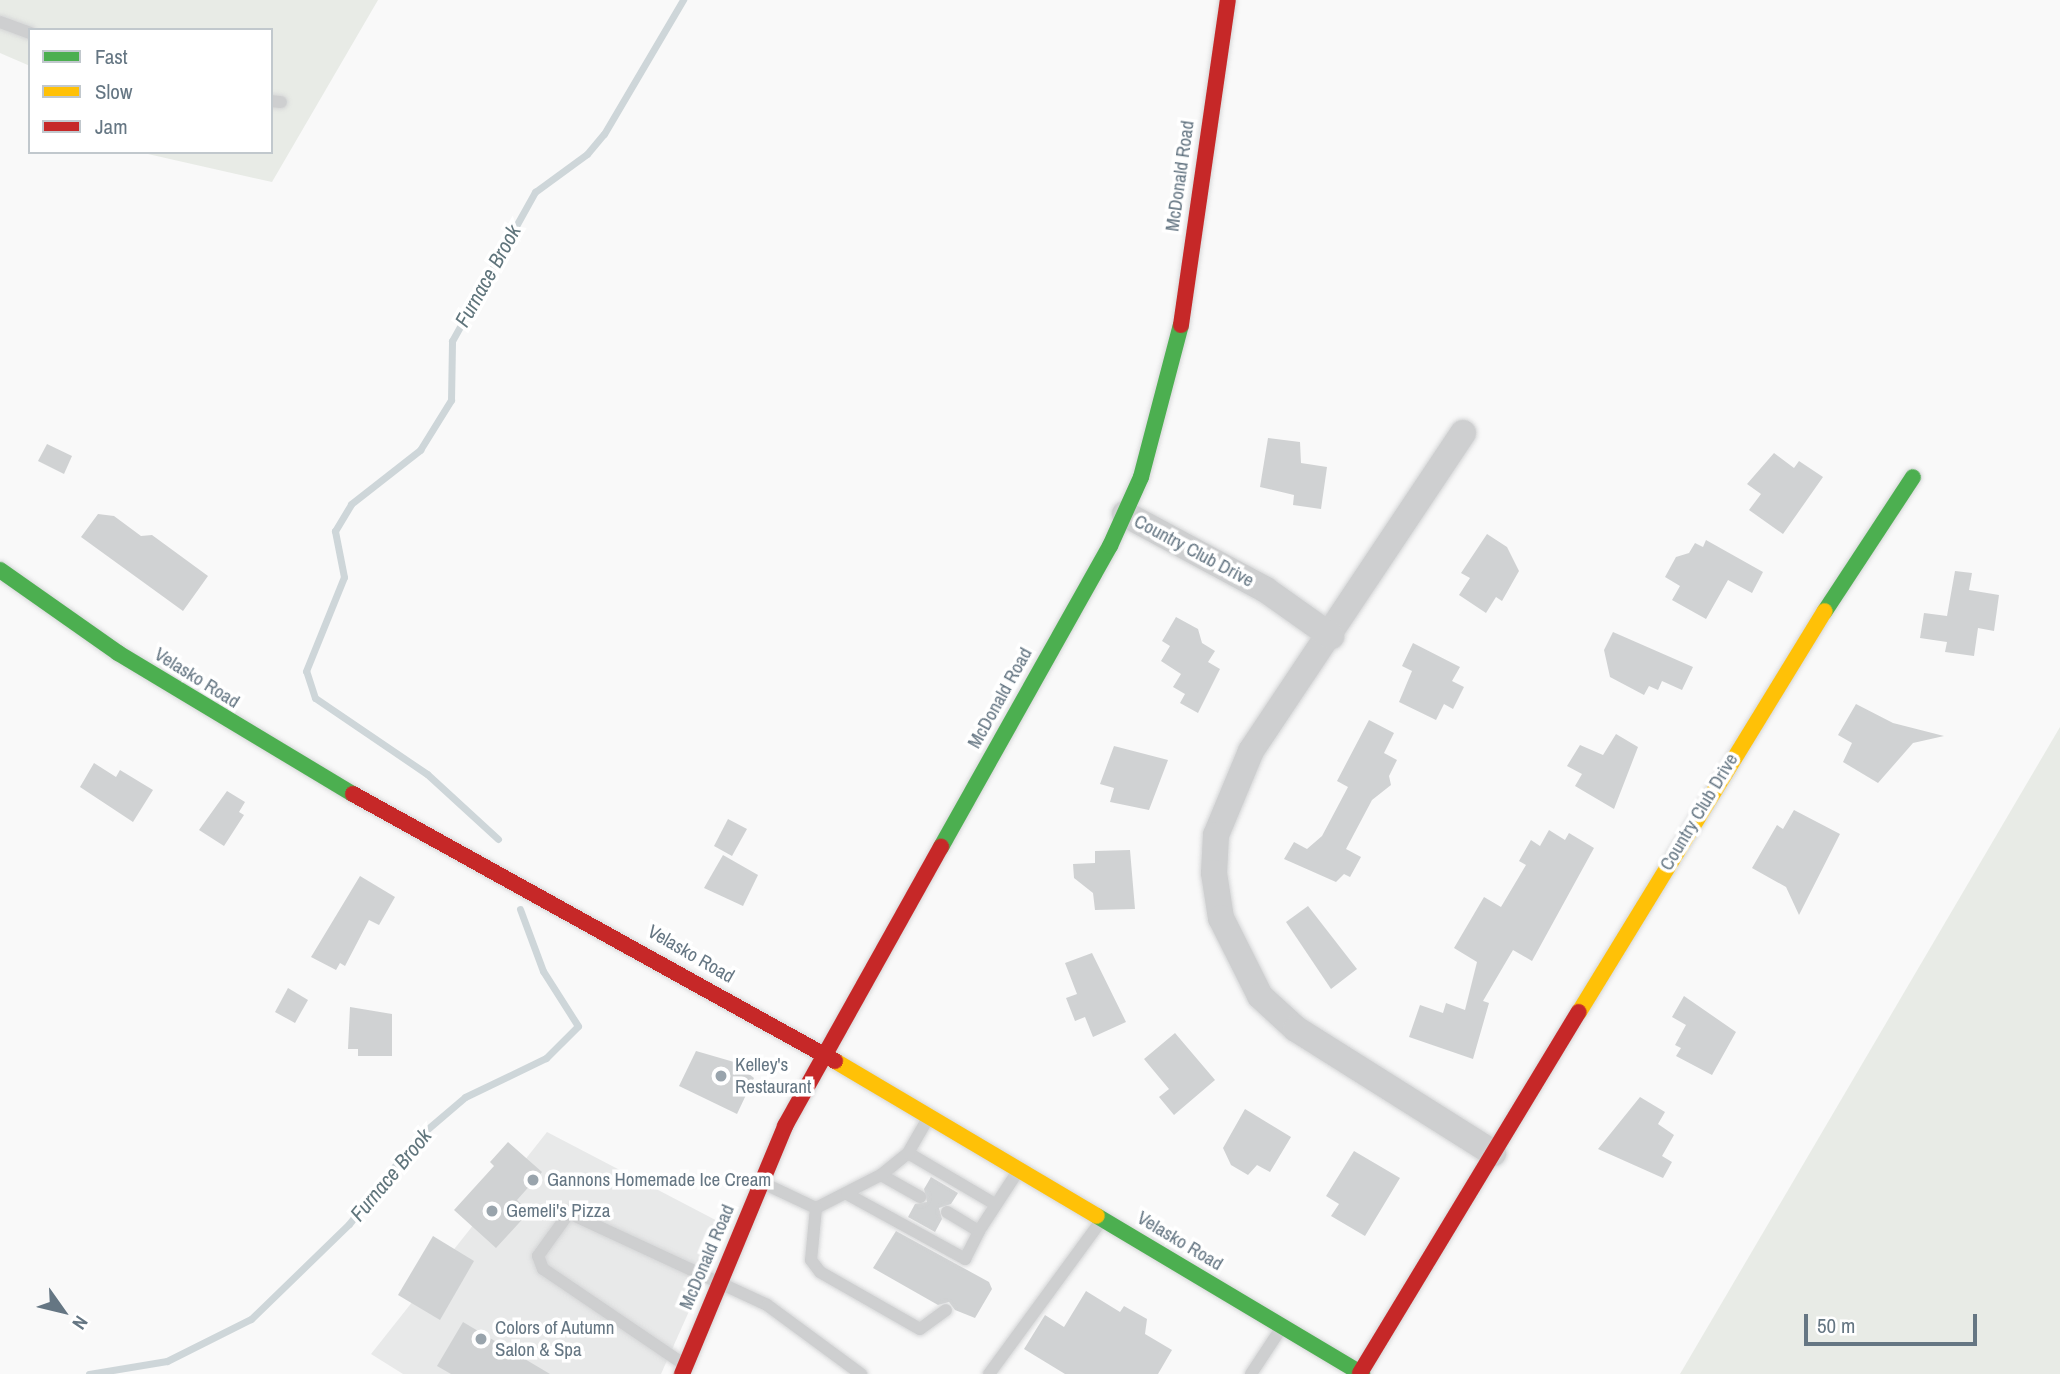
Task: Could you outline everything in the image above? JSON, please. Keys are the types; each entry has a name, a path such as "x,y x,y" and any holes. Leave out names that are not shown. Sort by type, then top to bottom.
{"street":[{"name":"McDonald Road","path":"683,1370 761,1183 824,1054 1125,514 1162,417 1176,358 1228,0"},
{"path":"1463,433 1331,636 1251,751 1229,792 1216,835 1214,873 1221,918 1261,996 1296,1029 1493,1153"},
{"name":"Country Club Drive","path":"1361,1373 1782,677 1913,477"},
{"name":"Country Club Drive","path":"1125,514 1266,590 1331,636"},
{"name":"Velasko Road","path":"0,570 118,653 286,758 824,1054 1361,1373"}],"lane":[{"path":"0,22 28,32"},
{"path":"761,1183 816,1208 881,1175 908,1153 929,1116"},
{"path":"908,1153 995,1204"},
{"path":"847,1194 967,1265 979,1231 1019,1170"},
{"path":"881,1175 920,1197"},
{"path":"816,1208 811,1260 820,1272 920,1329 946,1310"},
{"path":"947,1212 979,1231"},
{"path":"683,1370 543,1269 537,1256 563,1219 578,1214 767,1305 861,1374"},
{"path":"989,1374 1102,1220"},
{"path":"1251,1374 1282,1326"}],"shaded area":[{"path":"0,0 378,0 272,182 148,154 273,154 273,28 28,28 28,65 0,53"},
{"path":"2060,727 2060,1374 1680,1374"},
{"path":"547,1132 727,1226 661,1374 403,1374 371,1354"}],"building":[{"path":"1268,438 1300,442 1301,463 1327,467 1321,509 1293,505 1294,495 1260,487"},
{"path":"47,444 72,456 64,474 38,461"},
{"path":"1774,453 1794,468 1799,461 1823,477 1783,534 1749,510 1761,494 1747,484"},
{"path":"98,514 114,516 141,536 152,535 208,576 183,611 81,537"},
{"path":"1487,534 1507,547 1519,571 1502,601 1496,597 1486,613 1459,595 1470,578 1461,573"},
{"path":"1706,540 1763,572 1752,593 1728,580 1706,619 1672,600 1680,586 1665,577 1676,557 1689,553 1695,543 1703,547"},
{"path":"1955,571 1972,573 1969,590 1999,595 1994,631 1978,628 1974,656 1945,652 1947,642 1920,638 1924,613 1947,616"},
{"path":"1176,617 1198,629 1202,643 1215,651 1208,662 1220,669 1198,713 1180,703 1185,694 1173,687 1181,674 1161,661 1170,646 1162,641"},
{"path":"1613,632 1693,667 1682,690 1662,681 1658,690 1649,686 1644,695 1610,677 1604,650"},
{"path":"1413,643 1460,667 1452,681 1464,687 1453,709 1444,704 1436,720 1399,702 1412,671 1402,666"},
{"path":"1856,704 1893,723 1944,736 1913,743 1878,783 1843,762 1852,743 1838,735"},
{"path":"1369,720 1394,733 1384,753 1397,760 1389,776 1391,785 1372,800 1346,849 1361,857 1350,877 1344,874 1336,882 1284,859 1294,842 1307,849 1322,836 1348,787 1337,781"},
{"path":"1616,734 1638,747 1614,809 1575,786 1582,774 1567,766 1580,745 1603,755"},
{"path":"1114,746 1168,760 1149,810 1110,802 1114,788 1100,784"},
{"path":"94,763 116,777 120,770 153,790 133,822 80,787"},
{"path":"227,791 245,802 239,812 244,815 224,846 199,830"},
{"path":"1794,810 1840,834 1799,915 1786,887 1752,868 1777,825 1783,829"},
{"path":"728,819 747,829 732,856 714,846"},
{"path":"1549,830 1565,840 1569,833 1594,848 1532,961 1513,950 1483,1001 1489,1003 1473,1059 1409,1037 1420,1005 1443,1013 1446,1003 1465,1010 1477,962 1454,948 1484,897 1501,907 1526,865 1519,861 1531,840 1540,846"},
{"path":"1130,850 1135,909 1095,910 1093,893 1074,878 1073,864 1095,863 1095,851"},
{"path":"723,855 758,875 743,906 704,888"},
{"path":"360,876 395,897 379,925 369,920 345,966 340,963 336,970 311,957"},
{"path":"1308,906 1357,969 1331,989 1286,922"},
{"path":"1092,953 1126,1022 1093,1037 1085,1017 1075,1021 1066,998 1077,994 1065,963"},
{"path":"288,988 308,1000 295,1023 275,1012"},
{"path":"1684,996 1736,1032 1712,1075 1676,1056 1681,1048 1675,1045 1686,1025 1672,1017"},
{"path":"350,1007 392,1014 392,1056 358,1056 358,1049 348,1049"},
{"path":"1175,1033 1215,1080 1174,1115 1159,1097 1169,1089 1144,1059"},
{"path":"696,1051 734,1062 754,1078 737,1114 679,1086"},
{"path":"1640,1097 1665,1112 1658,1124 1674,1135 1662,1156 1672,1162 1663,1178 1598,1149"},
{"path":"1245,1109 1291,1137 1270,1172 1257,1165 1248,1175 1231,1165 1223,1148"},
{"name":"Gemeli's Pizza","path":"508,1142 542,1172 517,1200 529,1212 496,1248 454,1210 494,1166 490,1162"},
{"path":"1354,1151 1400,1178 1365,1236 1331,1216 1339,1204 1326,1196"},
{"path":"931,1177 958,1193 951,1204 939,1208 942,1219 935,1232 908,1217 915,1204 927,1202 924,1189"},
{"path":"896,1231 989,1282 992,1289 975,1318 955,1310 949,1302 938,1305 873,1268"},
{"path":"433,1236 474,1261 440,1320 398,1295"},
{"path":"1086,1291 1120,1312 1124,1306 1147,1319 1145,1334 1172,1350 1158,1374 1065,1374 1024,1349 1045,1315 1064,1327"},
{"path":"463,1322 550,1374 451,1374 437,1366"}],"waterway":[{"name":"Furnace Brook","path":"498,839 427,774 315,698 306,671 344,577 335,531 351,504 420,450 451,400 452,341 535,192 587,154 604,134 683,0"},
{"name":"Furnace Brook","path":"89,1374 167,1361 251,1319 349,1224 417,1138 465,1097 546,1058 578,1026 543,971 520,909"}],"traffic: fast":[{"path":"941,847 1110,546 1141,477 1181,325"},
{"path":"1825,611 1913,477"},
{"path":"0,570 118,653 353,794"},
{"path":"1097,1216 1362,1374"}],"traffic: slow":[{"path":"1579,1012 1825,611"},
{"path":"835,1061 1097,1216"}],"traffic: jam":[{"path":"1181,325 1228,0"},
{"path":"353,794 835,1061"},
{"path":"682,1374 785,1126 941,847"},
{"path":"1360,1373 1579,1012"}],"place":[{"name":"Kelley's Restaurant","path":"721,1076"},
{"name":"Gannons Homemade Ice Cream","path":"533,1180"},
{"name":"Gemeli's Pizza","path":"492,1211"},
{"name":"Colors of Autumn Salon & Spa","path":"481,1339"}]}
